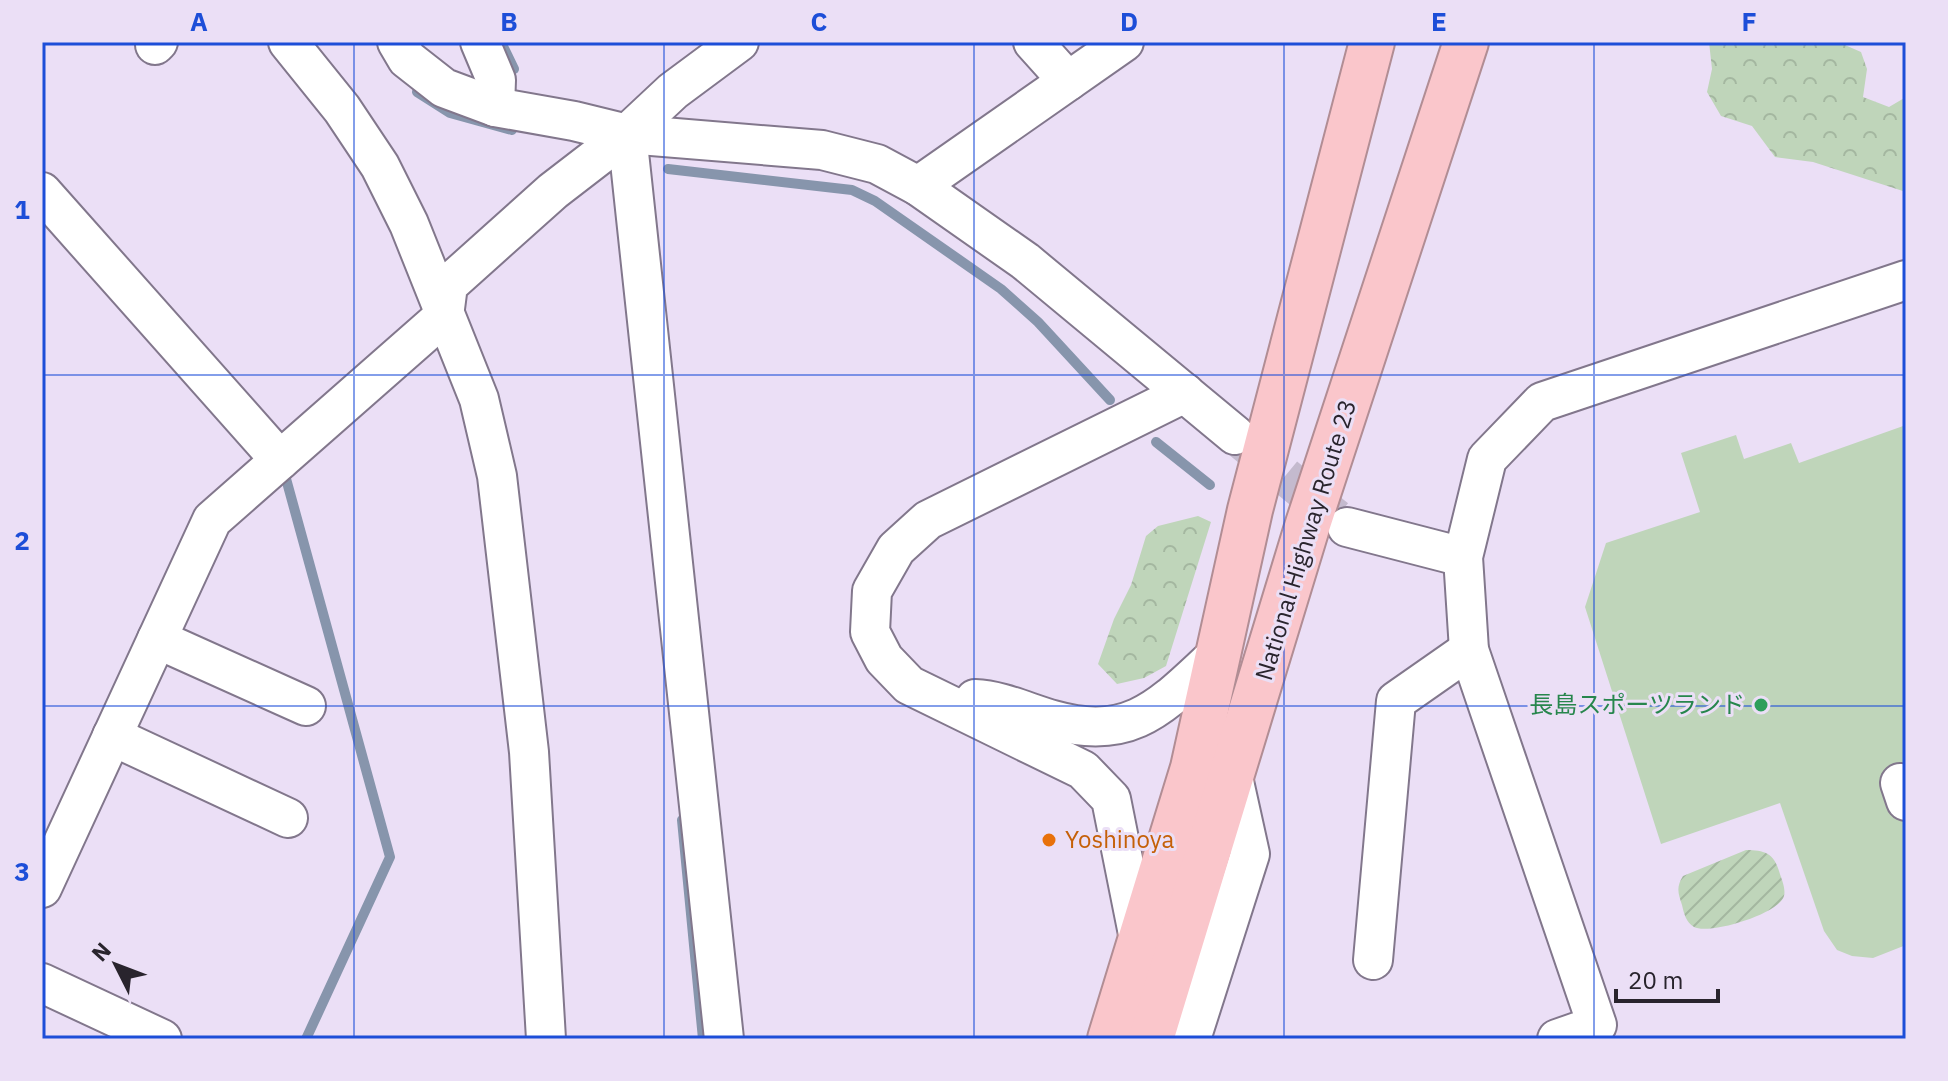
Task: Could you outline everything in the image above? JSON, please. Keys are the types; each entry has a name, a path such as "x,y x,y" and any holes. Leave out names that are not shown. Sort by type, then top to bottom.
{"highway":[{"name":"National Highway Route 23","path":"1110,1039 1193,768 1250,510 1372,42"},
{"name":"National Highway Route 23","path":"1151,1039 1308,524 1466,42"}],"street":[{"path":"288,42 342,109 380,166 409,224 479,399 497,476 529,752 546,1039"},
{"path":"397,42 407,59 444,88 495,107 627,134 822,150 877,164 918,186 1025,261 1235,435"},
{"path":"480,42 496,80 495,107"},
{"path":"42,888 50,849 112,736 212,520 444,316 448,285 553,191 627,134 673,91 739,42"},
{"path":"1033,42 1068,81"},
{"path":"918,186 1124,42"},
{"path":"627,134 724,1039"},
{"path":"42,192 280,460"},
{"path":"1557,1039 1597,1025 1469,650 1463,557 1487,459 1542,402 1906,280"},
{"path":"1140,944 1111,799 1083,770 909,685 884,659 870,632 872,591 896,549 928,520 1185,393"},
{"path":"1347,527 1463,557"},
{"path":"157,639 306,706"},
{"path":"1373,960 1396,701 1469,650"},
{"path":"932,696 982,699 1093,728 1124,724 1157,710 1219,653"},
{"path":"112,736 288,818"},
{"path":"1191,1039 1250,854 1233,777"},
{"path":"42,983 162,1039"}],"green space":[{"path":"1709,42 1838,42 1861,52 1867,69 1863,97 1889,107 1906,97 1906,192 1813,162 1775,157 1752,126 1721,116 1707,92 1712,69"},
{"name":"長島スポーツランド","path":"1906,425 1906,945 1873,958 1852,956 1837,950 1824,931 1780,803 1661,844 1585,607 1606,543 1700,512 1681,453 1736,435 1744,459 1791,443 1799,463"},
{"path":"1198,516 1211,522 1166,666 1144,678 1117,684 1098,664 1114,619 1131,585 1146,536 1158,526"},
{"path":"1746,850 1771,856 1783,883 1784,896 1770,910 1743,921 1714,928 1694,927 1686,918 1679,893 1683,876"}],"waterway":[{"path":"501,42 514,69"},
{"path":"417,92 450,113 512,130"},
{"path":"668,169 852,190 875,201 1001,289 1038,322 1110,400"},
{"path":"1156,442 1210,485"},
{"path":"285,475 390,857 306,1039"},
{"path":"682,820 703,1039"}],"tunnel":[{"path":"1241,440 1336,518"}],"place":[{"name":"長島スポーツランド","path":"1761,705"},
{"name":"Yoshinoya","path":"1049,840"}]}
